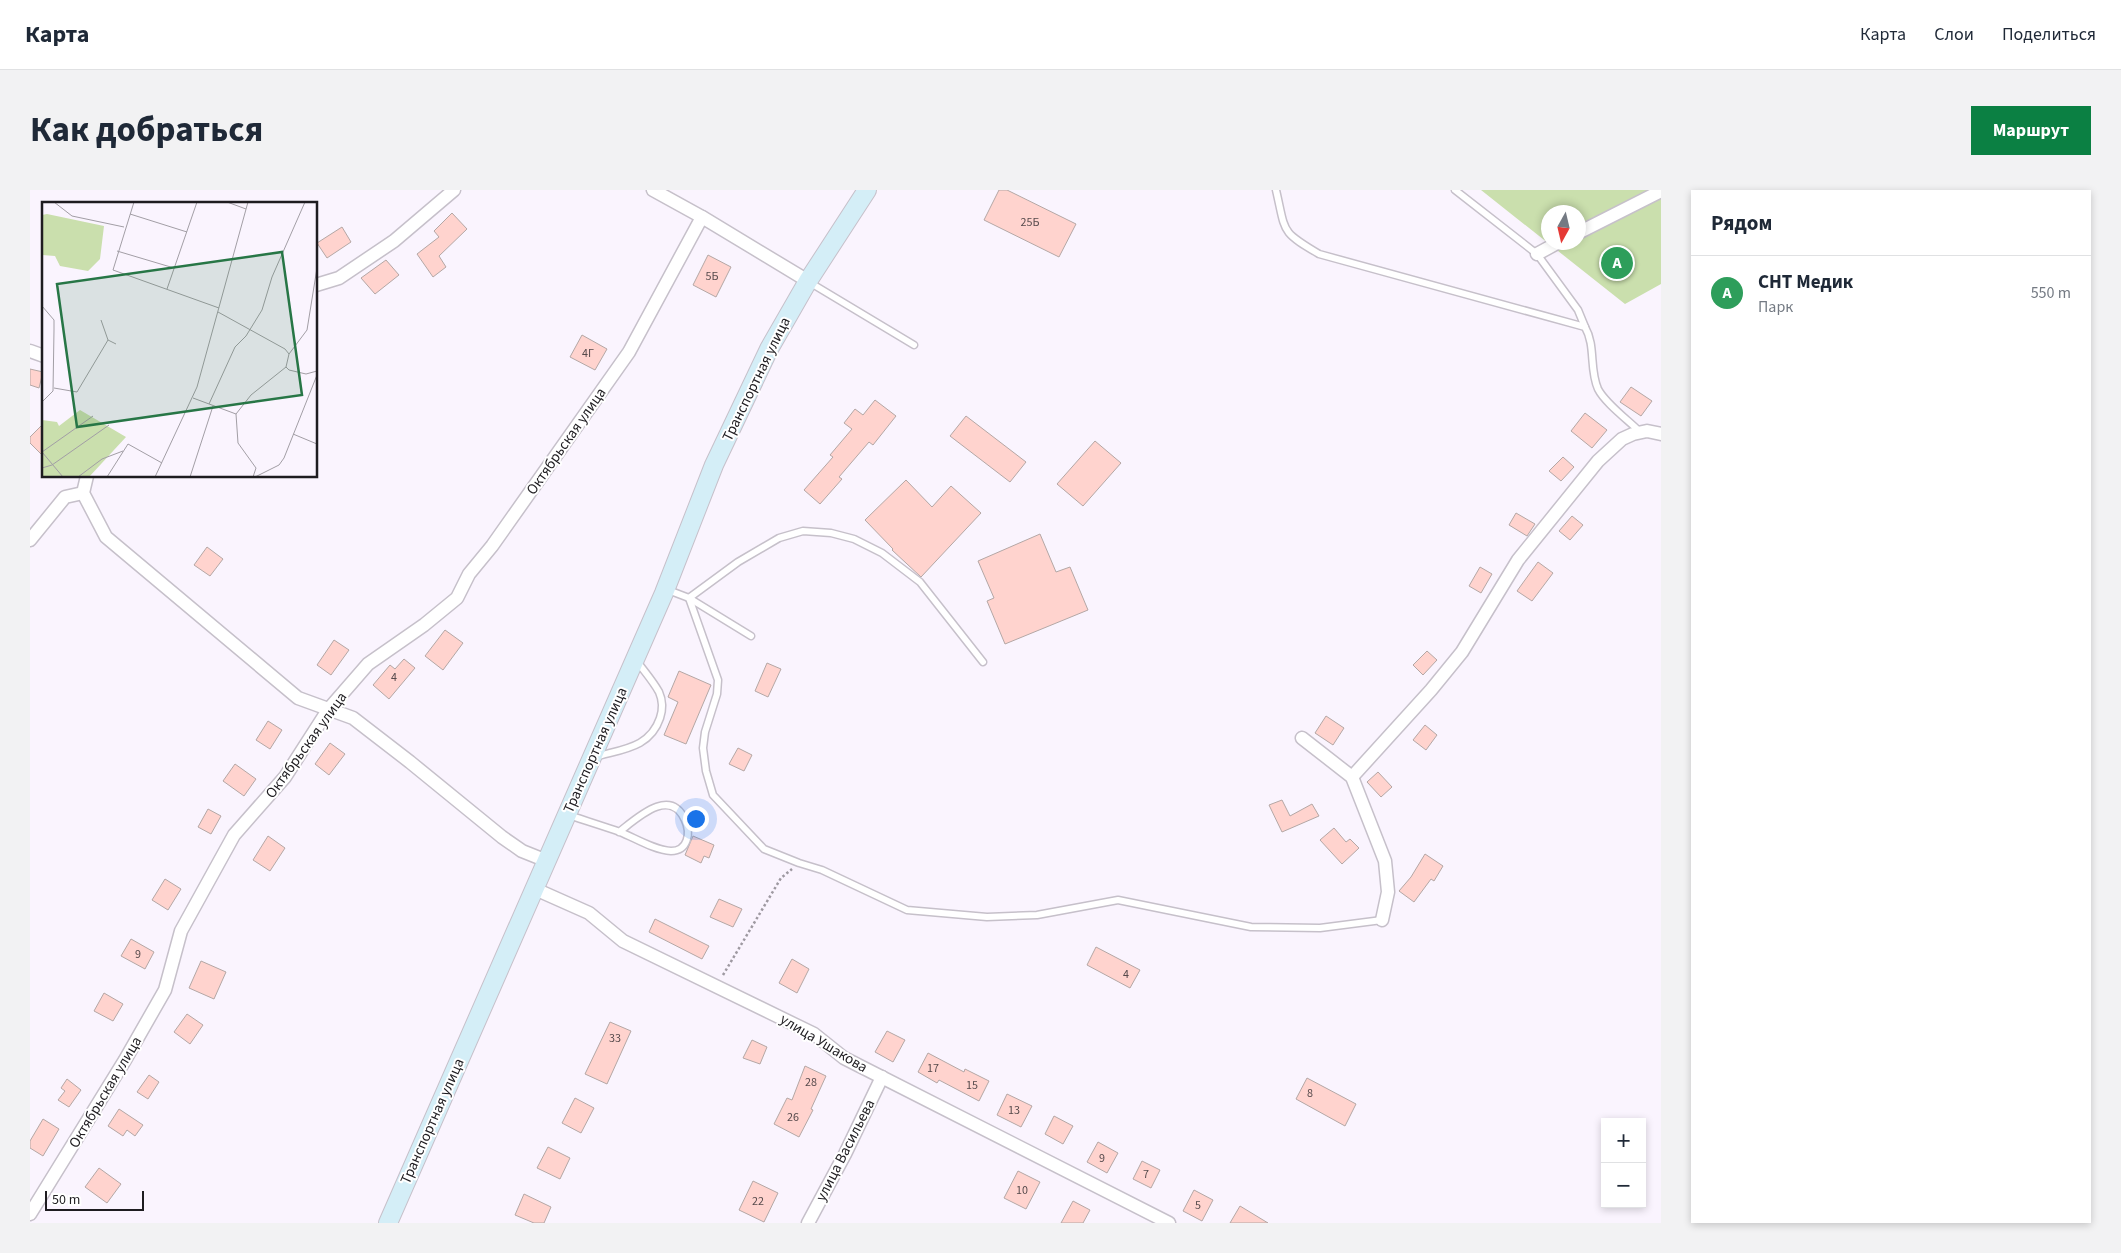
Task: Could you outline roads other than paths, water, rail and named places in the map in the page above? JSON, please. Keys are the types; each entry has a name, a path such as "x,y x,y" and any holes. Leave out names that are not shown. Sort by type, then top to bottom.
{"main road":[{"name":"Транспортная улица","path":"388,1223 665,589 714,465 769,349 808,281 867,190"}],"street":[{"path":"318,284 339,278 394,241 454,190"},
{"path":"653,190 674,194 702,217 808,281"},
{"path":"1586,229 1661,190"},
{"name":"Октябрьская улица","path":"30,1214 126,1060 165,990 181,932 234,835 285,777 328,710 368,664 424,625 457,598 469,574 492,546 629,352 702,217"},
{"path":"1537,254 1544,250"},
{"path":"30,351 42,355"},
{"path":"1352,777 1431,690 1462,652 1518,560 1598,461 1622,439 1640,431 1661,434"},
{"path":"87,478 83,493 106,537 298,698 353,718 502,837 522,851 547,861"},
{"path":"30,540 65,497 83,493"},
{"path":"1302,738 1352,777 1385,861 1388,892 1382,920"},
{"name":"улица Ушакова","path":"535,889 589,914 623,941 814,1034 844,1058 1169,1223"},
{"name":"улица Васильева","path":"814,1221 882,1077"}],"lane":[{"path":"1276,190 1284,228 1291,237 1319,254 1585,327"},
{"path":"1455,190 1537,254 1574,303 1590,336 1598,388 1605,398 1640,431"},
{"path":"808,281 914,345"},
{"path":"689,598 738,562 779,538 803,531 831,533 854,539 882,553 920,582 983,662"},
{"path":"665,589 689,598 751,636"},
{"path":"689,598 718,680 717,694 705,732 703,748 706,771 713,795 764,849 798,864 822,870 908,910 987,917 1037,915 1118,900 1252,927 1320,928 1382,920"},
{"path":"591,758 648,740 657,728 663,710 662,701 658,691 635,658"},
{"path":"567,814 670,851 678,850 688,838 688,830 680,812 669,806 657,805 619,832"}],"place":[{"name":"СНТ Медик","path":"1617,263"}]}
